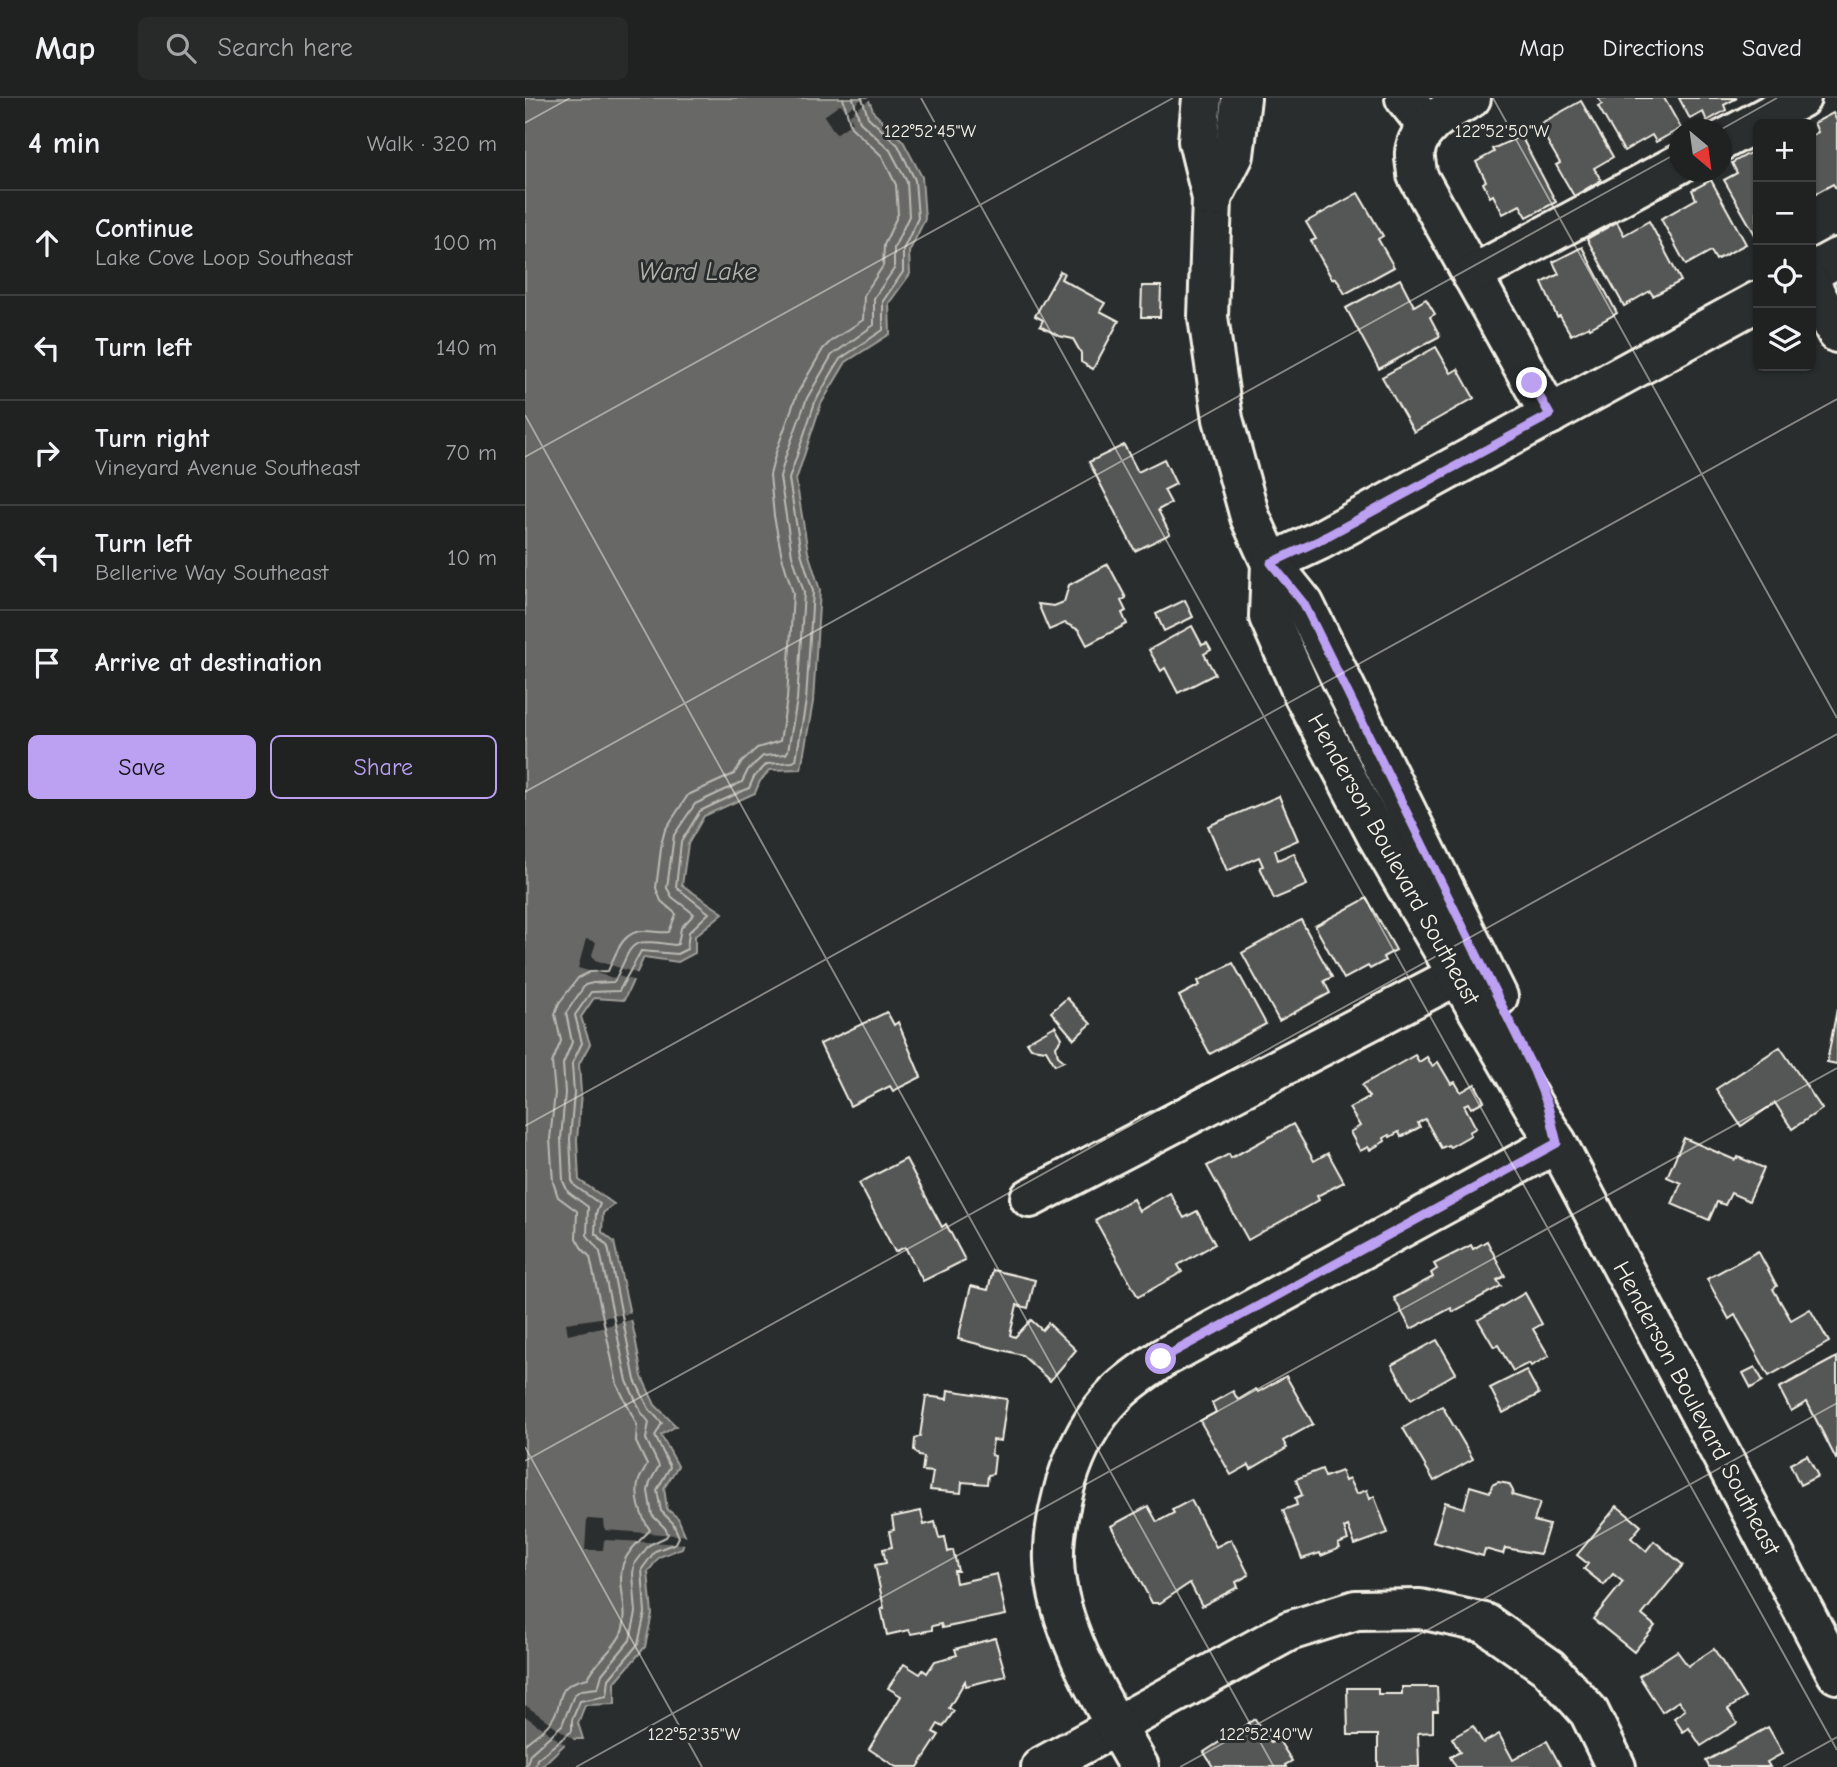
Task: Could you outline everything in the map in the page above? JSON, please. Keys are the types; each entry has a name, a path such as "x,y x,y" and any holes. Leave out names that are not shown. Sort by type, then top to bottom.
{"street":[{"name":"Henderson Boulevard Southeast","path":"1202,98 1198,141 1212,198 1208,317 1223,419 1250,517 1271,563 1304,604 1498,997 1534,1071 1548,1106 1557,1143"},
{"name":"Henderson Boulevard Southeast","path":"1212,198 1234,155 1241,98"},
{"path":"1471,98 1444,113 1417,112 1423,131 1415,152 1417,174 1550,415"},
{"path":"1732,135 1801,98"},
{"path":"1472,275 1669,169"},
{"path":"1816,269 1837,258"},
{"path":"1816,294 1837,333"},
{"path":"1271,563 1320,540 1753,304"},
{"name":"Henderson Boulevard Southeast","path":"1271,563 1269,617 1304,696 1377,836 1557,1143 1837,1674"},
{"path":"1030,1198 1458,975"},
{"path":"1139,1767 1085,1668 1059,1603 1054,1562 1056,1516 1084,1434 1115,1394 1161,1359 1557,1143"},
{"path":"1041,1767 1289,1631 1356,1610 1420,1609 1485,1623 1549,1668 1589,1712 1616,1767"}],"water":[{"name":"Ward Lake","path":"525,98 868,98 874,113 903,141 922,177 925,219 909,252 910,274 889,303 890,334 846,362 821,404 796,480 808,552 820,590 813,702 801,769 770,770 760,781 755,793 704,816 688,844 682,885 723,913 695,936 695,953 678,962 644,957 624,1000 594,998 581,1017 590,1044 579,1064 579,1180 614,1204 603,1213 602,1232 614,1242 642,1377 655,1405 676,1426 661,1435 678,1466 664,1488 667,1509 678,1518 686,1537 682,1548 659,1557 648,1572 652,1614 645,1647 615,1682 615,1704 585,1705 578,1723 583,1739 570,1739 541,1767 525,1767"}],"pier":[{"path":"863,98 872,98 849,115 853,122 836,134 824,116 841,104 846,111"},
{"path":"586,939 596,942 592,955 595,960 639,974 636,981 618,976 617,979 578,968"},
{"path":"634,1313 635,1319 568,1335 566,1323"},
{"path":"587,1519 604,1520 605,1530 690,1538 688,1544 604,1540 603,1550 585,1550"},
{"path":"525,1705 577,1743 567,1746 525,1716"}],"building":[{"path":"1598,98 1664,98 1676,119 1669,119 1669,135 1656,142 1652,135 1624,151 1598,106 1602,104"},
{"path":"1679,98 1737,98 1724,105 1726,110 1710,119 1706,119 1703,112 1690,119"},
{"path":"1581,101 1613,157 1594,168 1601,180 1574,196 1556,165 1560,163 1538,125"},
{"path":"1833,113 1837,121 1837,190 1833,184 1816,193 1818,132 1816,122"},
{"path":"1521,136 1556,202 1527,217 1520,205 1503,214 1493,195 1490,197 1483,183 1486,181 1476,162 1494,152 1492,149"},
{"path":"1750,153 1753,157 1753,231 1725,182 1732,182 1732,176 1737,173 1732,163"},
{"path":"1712,182 1746,244 1716,260 1711,251 1686,265 1661,219 1696,199 1692,190"},
{"path":"1358,193 1383,236 1378,239 1394,267 1345,294 1336,278 1332,279 1311,241 1316,239 1306,222"},
{"path":"1649,221 1681,281 1653,296 1650,291 1624,306 1587,239 1617,222 1624,235"},
{"path":"1582,247 1617,313 1571,335 1560,316 1557,317 1542,283 1559,274 1553,262"},
{"path":"1060,271 1064,273 1061,279 1105,303 1100,311 1119,321 1093,369 1081,362 1081,353 1073,339 1059,336 1040,326 1043,320 1035,316"},
{"path":"1400,279 1414,306 1426,299 1435,314 1430,317 1440,336 1379,369 1346,308"},
{"path":"1142,286 1161,286 1160,317 1141,317"},
{"path":"1436,347 1451,373 1458,369 1474,398 1414,432 1382,377"},
{"path":"1124,445 1138,472 1164,459 1176,484 1164,490 1171,503 1158,510 1170,534 1135,551 1089,462"},
{"path":"1108,564 1126,598 1121,601 1126,611 1122,613 1127,624 1087,645 1079,630 1065,623 1049,630 1038,604 1054,606 1064,602 1069,585"},
{"path":"1185,600 1193,617 1164,631 1156,614"},
{"path":"1192,626 1202,645 1207,643 1211,650 1204,654 1215,674 1178,693 1165,668 1161,671 1149,650"},
{"path":"1279,796 1298,840 1275,850 1278,860 1294,853 1307,885 1274,899 1260,867 1263,866 1259,857 1227,871 1208,826"},
{"path":"1367,898 1396,950 1383,957 1385,961 1370,969 1368,966 1344,979 1315,926"},
{"path":"1301,920 1332,977 1324,981 1330,993 1279,1021 1242,953"},
{"path":"1233,963 1266,1024 1210,1054 1179,996 1200,985 1198,981"},
{"path":"1067,998 1091,1024 1074,1039 1051,1012"},
{"path":"1837,1009 1837,1064 1827,1062"},
{"path":"887,1012 894,1025 898,1022 921,1077 893,1091 890,1086 850,1106 820,1044"},
{"path":"1055,1026 1062,1038 1056,1046 1058,1056 1064,1061 1055,1065 1046,1050 1031,1048 1027,1042"},
{"path":"1780,1047 1822,1109 1792,1129 1775,1103 1741,1126 1716,1089"},
{"path":"1415,1055 1419,1062 1427,1057 1432,1066 1438,1062 1451,1084 1455,1082 1461,1092 1475,1084 1484,1101 1471,1108 1468,1103 1464,1105 1476,1128 1469,1132 1471,1135 1450,1147 1448,1145 1441,1148 1425,1119 1418,1123 1420,1127 1401,1137 1399,1132 1390,1137 1389,1135 1384,1138 1385,1141 1370,1150 1368,1147 1360,1151 1350,1132 1360,1126 1349,1108 1369,1097 1362,1085"},
{"path":"1293,1124 1314,1161 1328,1153 1344,1182 1317,1196 1319,1200 1248,1240 1207,1166 1229,1154 1231,1158"},
{"path":"1684,1138 1735,1160 1738,1157 1764,1168 1749,1201 1731,1193 1725,1205 1717,1202 1709,1220 1672,1204 1681,1183 1667,1177"},
{"path":"906,1159 942,1227 946,1224 965,1260 923,1281 905,1247 895,1252 859,1183"},
{"path":"1170,1193 1184,1218 1197,1211 1215,1244 1178,1265 1182,1272 1138,1297 1095,1220 1133,1199 1139,1211"},
{"path":"1487,1241 1505,1276 1497,1280 1501,1286 1453,1312 1451,1308 1411,1329 1394,1298 1433,1277 1431,1273 1437,1269 1434,1264 1471,1245 1473,1249"},
{"path":"1758,1251 1777,1286 1773,1289 1791,1320 1810,1309 1829,1342 1769,1376 1735,1315 1729,1319 1707,1279"},
{"path":"993,1270 1035,1280 1028,1308 1017,1305 1010,1335 1015,1337 1031,1320 1042,1330 1048,1323 1076,1350 1050,1381 1022,1355 958,1339 971,1286 988,1290"},
{"path":"1525,1293 1542,1324 1533,1329 1549,1356 1531,1366 1529,1363 1513,1371 1498,1345 1494,1347 1478,1320"},
{"path":"1437,1340 1456,1373 1411,1399 1392,1365"},
{"path":"1837,1357 1836,1459 1807,1402 1791,1411 1779,1388"},
{"path":"1755,1367 1763,1381 1751,1388 1743,1373"},
{"path":"1526,1370 1539,1394 1503,1413 1490,1388"},
{"path":"1286,1376 1313,1424 1283,1441 1287,1448 1251,1469 1249,1465 1231,1475 1200,1421 1216,1412 1212,1403 1233,1391 1238,1400"},
{"path":"948,1390 1007,1399 1001,1441 993,1440 993,1474 988,1475 987,1484 962,1482 961,1493 930,1490 933,1472 922,1471 924,1457 914,1450 915,1439 920,1436 926,1396 947,1399"},
{"path":"1442,1406 1473,1459 1434,1481 1403,1428"},
{"path":"1807,1455 1818,1476 1800,1485 1790,1464"},
{"path":"1322,1469 1325,1477 1341,1471 1345,1481 1349,1479 1356,1494 1367,1490 1370,1499 1374,1496 1388,1533 1355,1545 1348,1526 1344,1528 1348,1540 1338,1544 1340,1548 1321,1556 1320,1553 1302,1559 1283,1510 1297,1505 1295,1498 1302,1495 1296,1479"},
{"path":"1498,1482 1509,1484 1512,1495 1540,1503 1534,1521 1549,1525 1540,1554 1505,1548 1503,1554 1485,1549 1483,1556 1433,1542 1445,1502 1464,1508 1470,1486 1490,1492 1492,1485"},
{"path":"1191,1500 1216,1547 1231,1539 1249,1575 1236,1582 1238,1587 1202,1606 1190,1583 1160,1603 1152,1603 1111,1526 1148,1506 1157,1522"},
{"path":"1617,1506 1641,1526 1631,1538 1646,1551 1654,1541 1683,1565 1642,1615 1655,1626 1634,1652 1593,1619 1623,1582 1613,1574 1604,1585 1584,1569 1588,1564 1577,1555"},
{"path":"921,1511 924,1525 935,1522 939,1538 945,1537 948,1552 953,1550 958,1571 954,1571 956,1583 997,1574 1006,1615 942,1628 941,1624 932,1626 932,1630 911,1634 909,1630 887,1635 875,1565 886,1563 883,1549 892,1547 889,1531 894,1530 892,1517"},
{"path":"995,1638 1006,1676 966,1686 965,1681 949,1708 954,1711 943,1727 938,1724 933,1732 939,1735 918,1767 896,1767 869,1749 901,1696 888,1688 904,1664 920,1674 923,1670 927,1673 935,1661 957,1655 955,1649"},
{"path":"1714,1649 1745,1698 1728,1709 1737,1723 1701,1746 1689,1728 1683,1732 1674,1718 1685,1710 1679,1701 1662,1712 1639,1676 1677,1651 1688,1666"},
{"path":"1402,1687 1437,1687 1438,1711 1433,1711 1433,1732 1418,1733 1419,1767 1378,1767 1378,1735 1348,1735 1347,1688 1378,1688 1378,1694 1402,1694"},
{"path":"1255,1719 1271,1743 1278,1739 1292,1761 1285,1765 1286,1767 1213,1767 1204,1752"},
{"path":"1473,1726 1483,1743 1499,1734 1513,1760 1547,1741 1561,1767 1456,1767 1450,1757 1460,1752 1452,1738"},
{"path":"1768,1727 1783,1753 1767,1762 1770,1767 1709,1767 1706,1761"}],"route":[{"path":"1161,1359 1557,1143 1548,1106 1534,1071 1304,604 1271,563 1320,540 1550,415 1532,383"}]}
